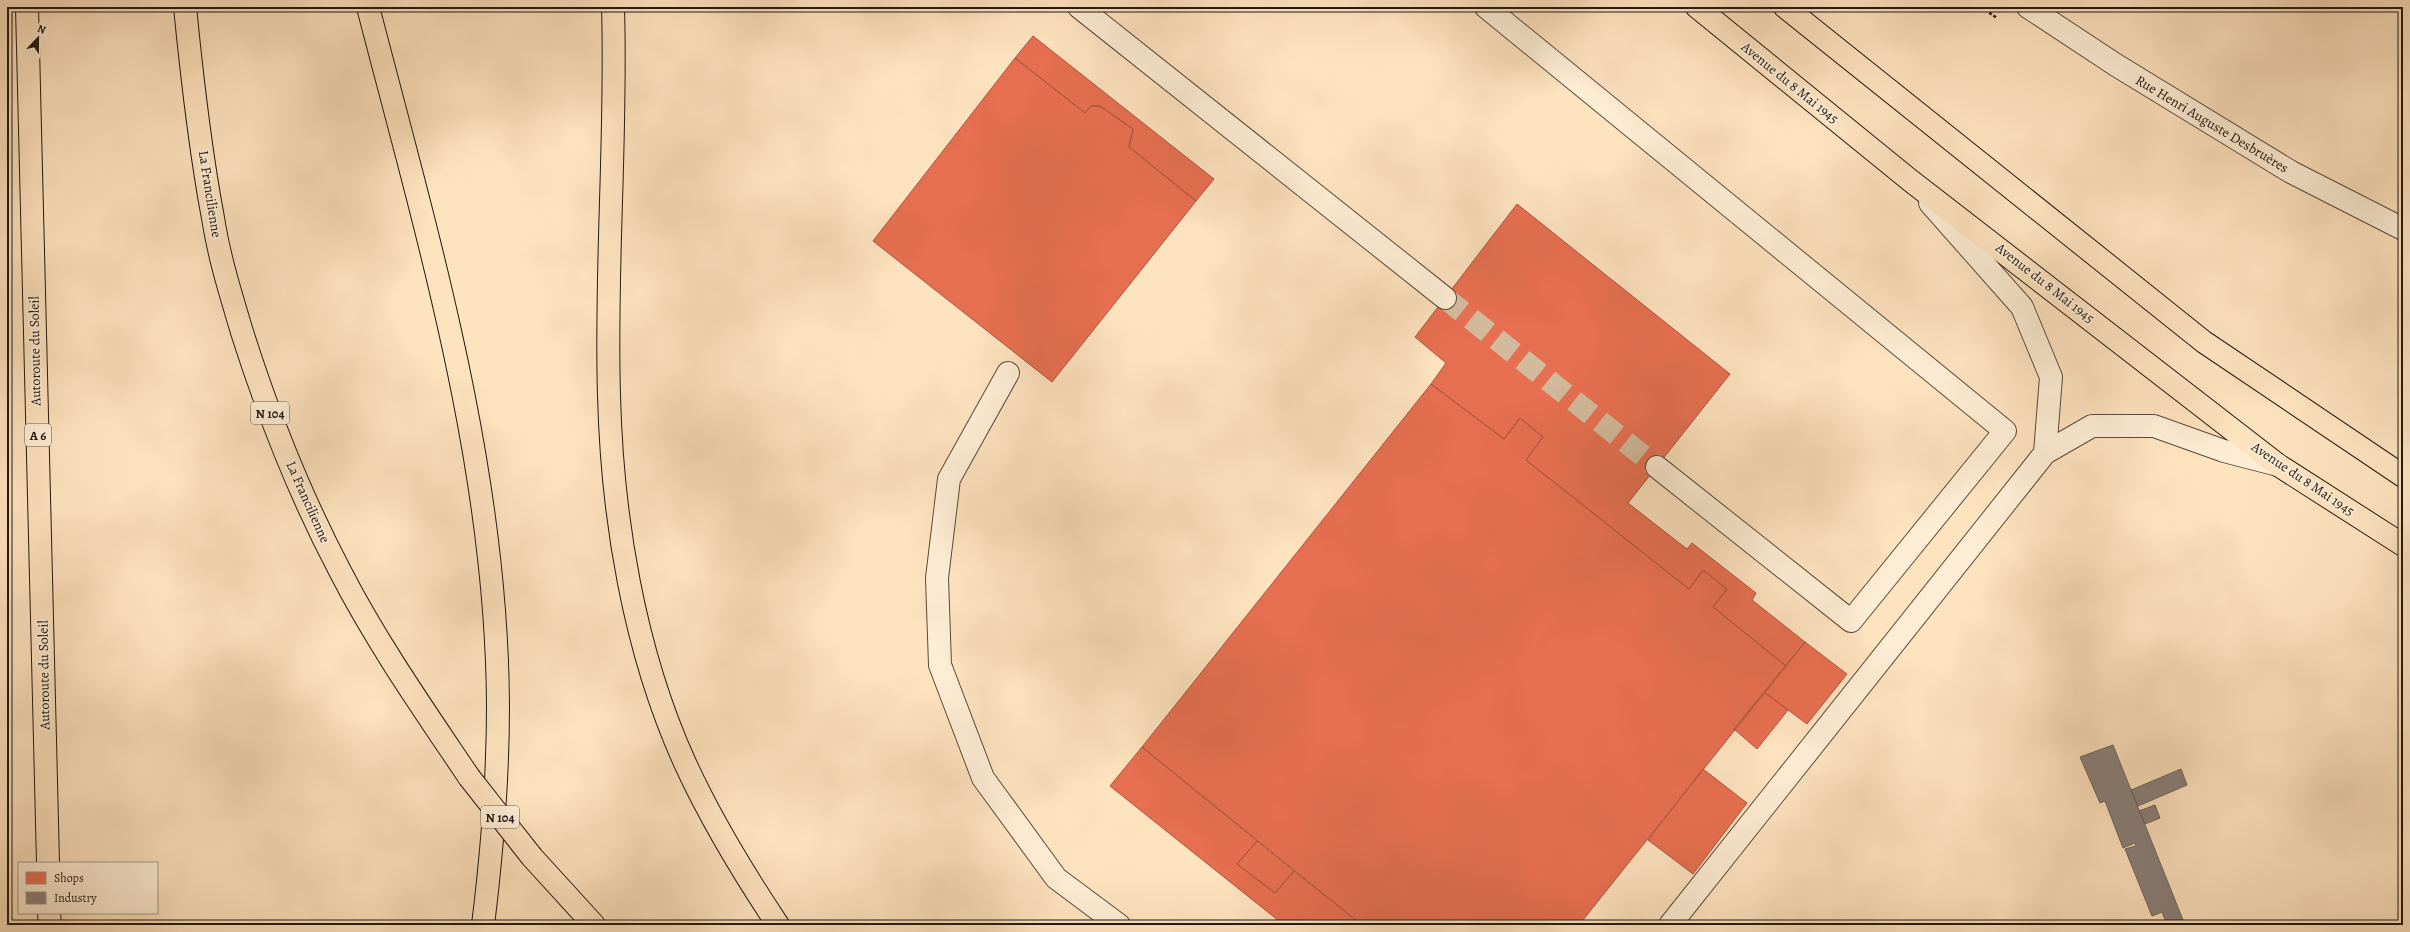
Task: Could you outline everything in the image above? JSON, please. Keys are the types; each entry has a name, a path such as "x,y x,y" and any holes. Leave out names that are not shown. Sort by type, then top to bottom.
{"main road":[{"name":"Autoroute du Soleil","path":"27,7 48,862"},
{"name":"La Francilienne","path":"185,7 191,64 213,220 230,291 253,366 279,438 308,506 340,572 380,640 469,777 532,857 594,925"},
{"path":"368,7 438,276 477,473 488,559 495,634 498,705 494,832 483,925"},
{"path":"613,7 615,84 608,320 609,396 614,472 623,544 639,630 662,702 685,762 717,827 778,925"},
{"name":"Avenue du 8 Mai 1945","path":"1697,7 1911,181 2278,465 2403,545"},
{"path":"1785,7 2204,342 2403,476"},
{"path":"50,914 50,925"}],"lane":[{"path":"1079,7 1445,298"},
{"path":"1486,7 2005,431 1851,622 1657,467"},
{"name":"Rue Henri Auguste Desbruères","path":"2028,7 2116,65 2291,172 2403,229"},
{"path":"1911,181 2022,307 2051,376 2045,453"},
{"path":"1008,373 949,479 937,578 940,664 984,778 1056,878 1119,925"},
{"path":"1670,925 2045,453 2092,426 2154,426 2224,451 2278,465"}],"building: Shops":[{"path":"1033,36 1214,179 1196,201 1129,147 1133,129 1100,106 1091,106 1085,113 1015,58"},
{"path":"1015,58 1085,113 1091,106 1100,106 1133,129 1129,147 1196,201 1052,382 873,241"},
{"path":"1517,204 1730,374 1628,503 1687,549 1692,543 1756,593 1752,600 1805,642 1786,666 1713,607 1727,589 1703,570 1689,589 1526,460 1543,437 1520,418 1504,439 1431,384 1446,363 1415,337"},
{"path":"1431,384 1504,439 1520,418 1543,437 1526,460 1689,589 1703,570 1727,589 1713,607 1786,666 1579,925 1362,925 1142,747"},
{"path":"1805,642 1847,674 1807,724 1764,692"},
{"path":"1764,692 1788,710 1757,749 1734,729"},
{"path":"1142,747 1257,841 1237,864 1275,893 1294,871 1362,925 1284,925 1110,786"},
{"path":"1703,769 1747,803 1693,874 1648,840"},
{"path":"1257,841 1294,871 1275,893 1237,864"}],"building: Industry":[{"path":"2113,745 2185,925 2167,925 2162,912 2152,916 2125,849 2136,846 2135,843 2123,848 2105,801 2100,803 2080,757"},
{"path":"2181,769 2187,785 2138,806 2131,790"},
{"path":"2155,805 2160,818 2145,824 2139,811"}],"tunnel":[{"path":"1445,298 1657,467"}]}
